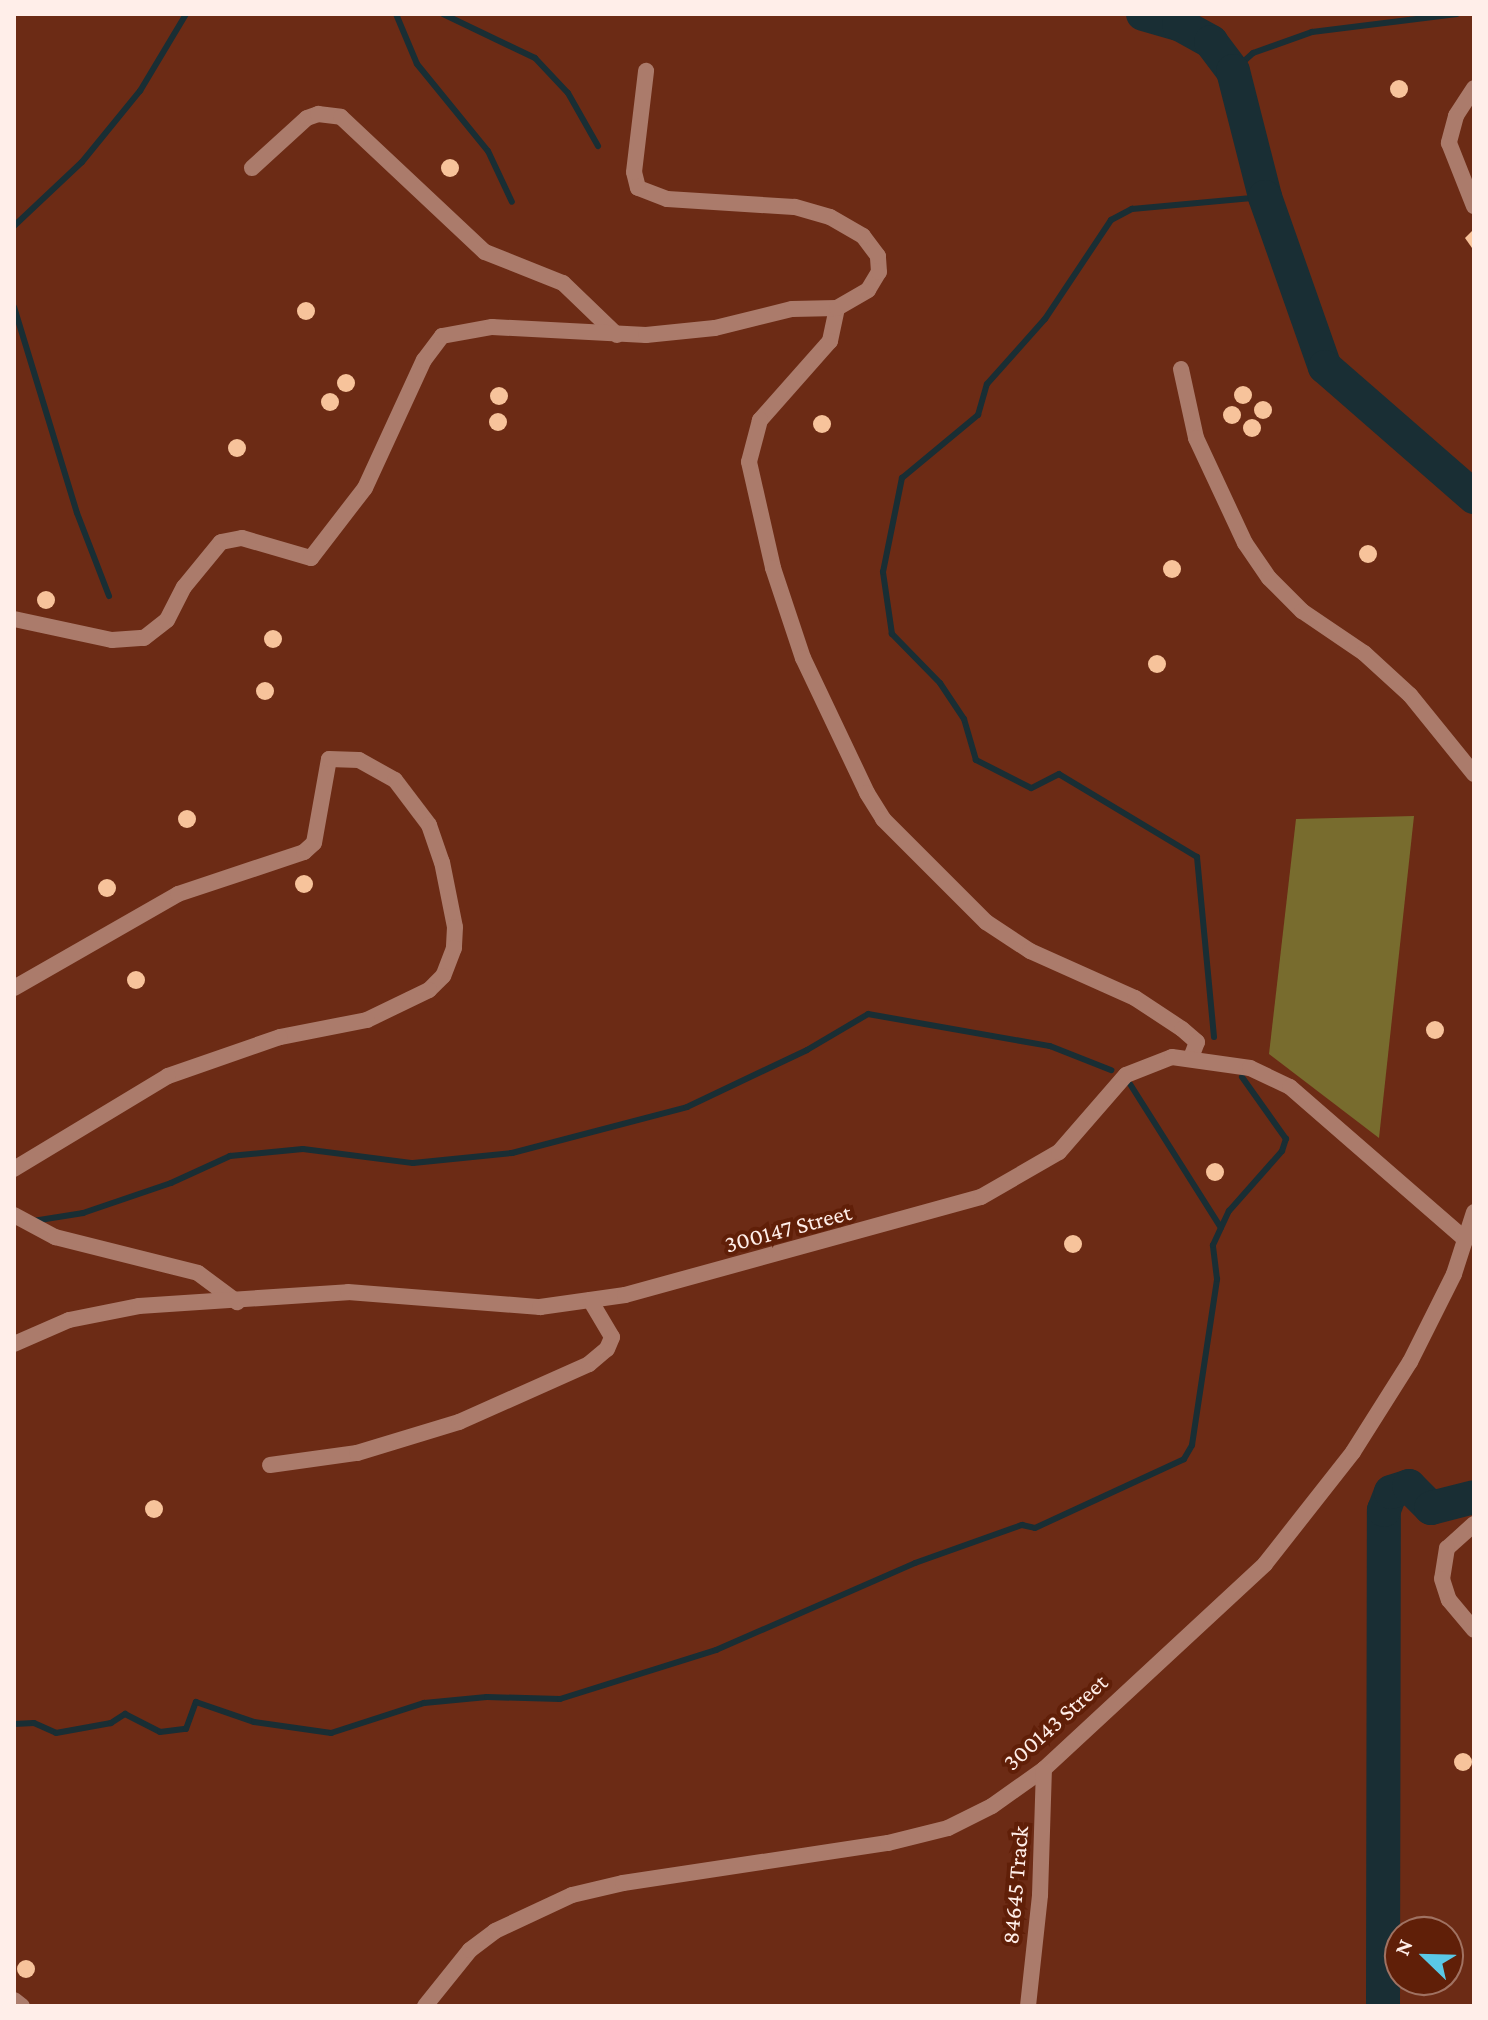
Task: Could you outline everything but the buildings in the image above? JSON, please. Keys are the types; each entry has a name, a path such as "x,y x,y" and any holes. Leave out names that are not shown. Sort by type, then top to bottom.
{"street":[{"path":"14,619 112,640 144,638 167,620 184,587 221,542 242,538 311,558 365,488 424,360 442,336 492,327 617,335 715,328 792,309 837,308 868,290 879,272 874,249 847,225 814,210 667,199 638,188 634,172 646,71"},
{"path":"1474,88 1456,116 1449,143 1474,206"},
{"path":"252,168 307,118 318,114 341,117 485,252 571,288 617,335"},
{"path":"837,308 830,341 760,420 749,462 773,568 803,658 867,793 892,829 986,922 1030,951 1135,998 1182,1029 1197,1042 1191,1058"},
{"path":"1181,369 1196,438 1245,543 1269,578 1302,611 1364,653 1410,695 1474,774"},
{"path":"14,988 178,894 304,852 314,843 329,759 359,760 395,780 429,825 442,862 455,927 454,948 443,976 429,990 367,1020 280,1037 168,1076 14,1169"},
{"name":"300147 Street","path":"14,1344 69,1320 139,1306 237,1302 348,1292 540,1307 590,1300 733,1268 981,1197 1059,1152 1138,1067 1172,1057 1250,1068 1290,1087 1466,1240"},
{"name":"300143 Street","path":"425,2006 470,1950 495,1931 559,1900 623,1883 859,1848 948,1828 992,1806 1044,1769 1265,1564 1353,1452 1410,1362 1466,1240 1474,1212"},
{"path":"14,1215 55,1237 198,1273 237,1302"},
{"path":"270,1465 357,1453 459,1422 589,1364 607,1349 612,1337 590,1300"},
{"path":"1474,1524 1447,1548 1442,1579 1449,1600 1474,1630"},
{"name":"84645 Track","path":"1028,2006 1042,1879 1044,1769"},
{"path":"14,2000 22,2006"}],"shaded area":[{"path":"1414,816 1379,1138 1269,1054 1296,819"}],"waterway":[{"path":"14,226 82,162 140,91 186,14"},
{"path":"396,14 417,64 488,151 512,202"},
{"path":"443,14 535,58 568,93 598,146"},
{"path":"1143,14 1179,24 1211,42 1233,71 1265,197 1325,367 1474,497"},
{"path":"1233,71 1253,53 1312,32 1457,14"},
{"path":"1214,1037 1197,857 1059,774 1031,788 976,760 964,719 940,683 892,634 883,572 902,478 978,415 987,384 1045,319 1111,220 1132,209 1265,197"},
{"path":"14,307 77,513 109,596"},
{"path":"33,1221 83,1213 171,1183 230,1156 303,1149 413,1163 512,1153 687,1107 807,1050 868,1014 1050,1046 1111,1070"},
{"path":"14,1724 34,1723 56,1733 111,1723 125,1714 160,1732 186,1729 196,1702 254,1722 331,1733 424,1703 487,1697 560,1699 716,1650 915,1563 1022,1525 1035,1528 1184,1459 1192,1445 1217,1279 1213,1245 1229,1211 1282,1151 1286,1139 1242,1077"},
{"path":"1130,1084 1221,1228"},
{"path":"1383,2006 1384,1510 1391,1492 1409,1486 1431,1508 1474,1497"}]}
